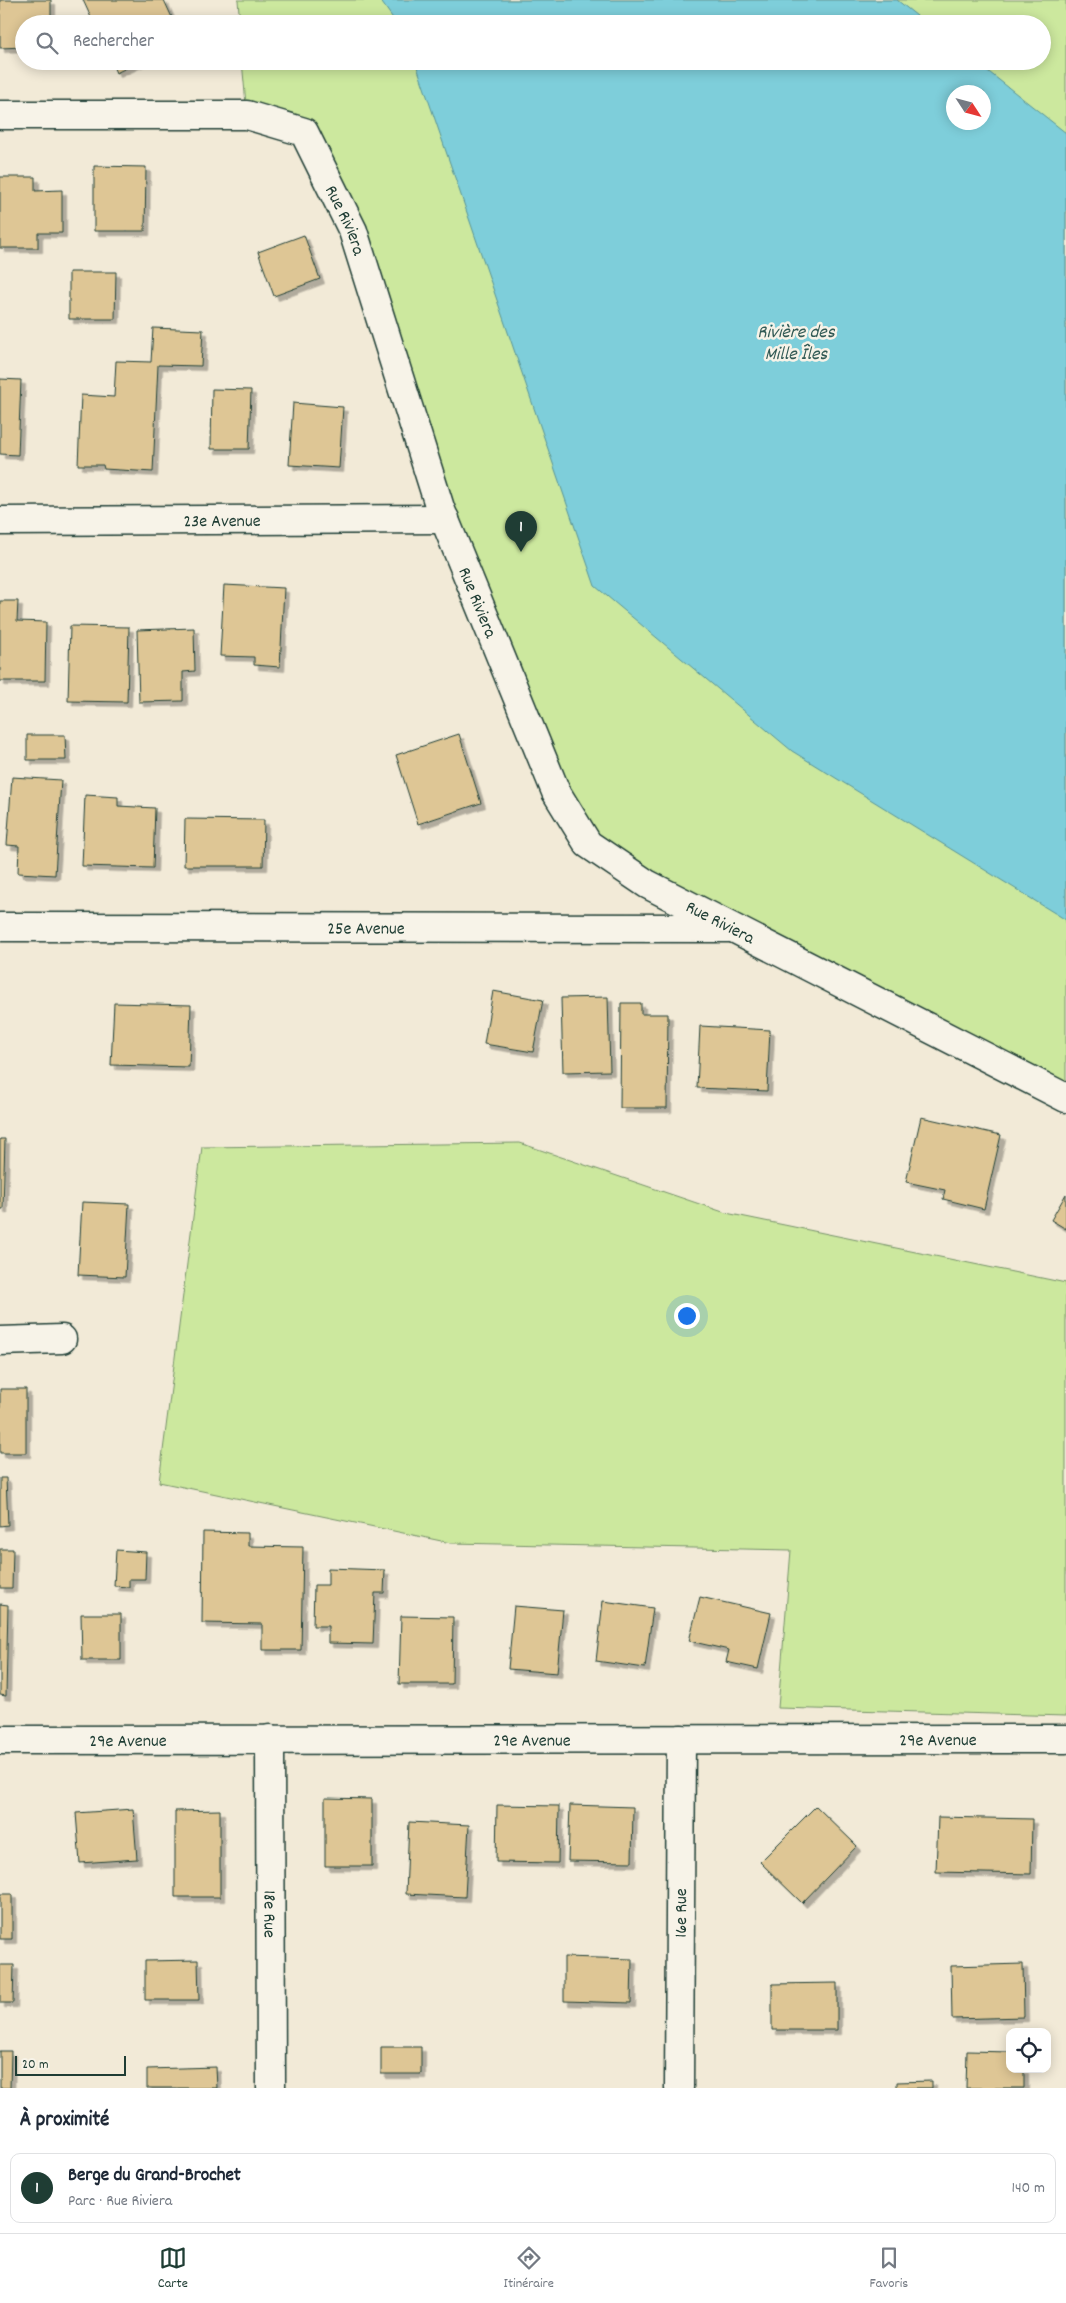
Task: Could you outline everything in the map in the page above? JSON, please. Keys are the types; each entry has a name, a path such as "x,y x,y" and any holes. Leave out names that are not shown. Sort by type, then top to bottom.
{"street":[{"name":"Rue Riviera","path":"0,115 247,115 304,132 353,231 445,519 556,792 588,844 647,884 1066,1098"},
{"name":"23e Avenue","path":"0,521 445,519"},
{"name":"25e Avenue","path":"0,927 734,928"},
{"path":"0,1341 62,1339"},
{"name":"18e Rue","path":"270,1739 270,2088"},
{"name":"16e Rue","path":"679,2088 681,1739"},
{"name":"29e Avenue","path":"0,1740 1066,1739"}],"green space":[{"name":"Rivière des Mille Îles","path":"238,0 1066,0 1066,1098 588,844 304,132 247,115 243,70 1051,70 1051,15 239,15"},
{"path":"520,1143 726,1213 1066,1283 1066,1716 778,1708 791,1550 451,1543 159,1482 202,1147"}],"water":[{"path":"380,0 897,0 916,15 391,15"},
{"name":"Rivière des Mille Îles","path":"418,70 986,70 1066,133 1066,920 792,751 595,586"}],"building":[{"path":"0,0 51,0 51,15 15,15 15,47 0,48"},
{"path":"83,0 164,0 171,15 90,15"},
{"path":"94,166 146,167 145,231 94,231"},
{"path":"0,177 35,177 35,191 62,190 62,233 38,233 38,248 0,248"},
{"path":"304,235 320,279 274,296 258,252"},
{"path":"69,272 116,272 115,319 69,319"},
{"path":"153,328 203,330 201,366 158,365 153,472 104,469 103,465 78,465 81,395 114,397 116,361 151,362"},
{"path":"0,379 21,380 18,455 0,454"},
{"path":"212,389 251,390 249,449 211,449"},
{"path":"293,403 343,407 339,468 289,465"},
{"path":"224,585 284,588 280,667 254,665 254,657 220,656"},
{"path":"0,601 18,601 17,621 46,622 45,681 0,681"},
{"path":"70,626 129,627 127,702 68,701"},
{"path":"194,628 195,671 183,672 183,701 139,702 137,630"},
{"path":"459,734 481,803 418,824 396,755"},
{"path":"27,735 65,735 66,760 27,760"},
{"path":"12,777 61,780 55,875 18,873 19,846 7,845"},
{"path":"85,795 118,797 118,806 155,808 153,868 82,866"},
{"path":"185,819 264,820 263,866 184,866"},
{"path":"493,991 543,1000 533,1052 484,1044"},
{"path":"608,997 610,1071 563,1072 561,998"},
{"path":"114,1003 191,1005 189,1067 111,1065"},
{"path":"621,1003 641,1003 641,1014 668,1014 667,1108 620,1108"},
{"path":"700,1026 770,1030 767,1091 697,1088"},
{"path":"921,1117 1001,1135 984,1209 943,1199 945,1190 906,1182"},
{"path":"0,1139 5,1139 3,1209 0,1209"},
{"path":"1066,1194 1066,1229 1051,1220"},
{"path":"82,1202 129,1204 125,1277 78,1275"},
{"path":"0,1389 26,1389 26,1453 0,1453"},
{"path":"0,1478 6,1478 8,1525 0,1526"},
{"path":"203,1532 248,1533 248,1546 303,1547 301,1650 262,1650 262,1624 202,1623"},
{"path":"0,1549 13,1549 12,1588 0,1588"},
{"path":"116,1550 146,1552 145,1579 129,1579 129,1587 114,1586"},
{"path":"328,1568 385,1570 384,1593 375,1593 373,1644 328,1643 328,1626 313,1626 314,1585 328,1585"},
{"path":"700,1597 771,1613 758,1669 726,1662 729,1650 689,1641"},
{"path":"603,1601 653,1608 645,1668 596,1661"},
{"path":"0,1604 8,1605 6,1696 0,1695"},
{"path":"514,1606 563,1610 557,1673 508,1669"},
{"path":"81,1614 121,1614 121,1660 82,1660"},
{"path":"401,1616 453,1617 452,1684 399,1684"},
{"path":"325,1798 372,1799 372,1866 325,1866"},
{"path":"497,1805 559,1806 558,1863 496,1862"},
{"path":"570,1805 633,1807 632,1862 568,1861"},
{"path":"816,1806 857,1846 802,1903 760,1862"},
{"path":"133,1809 137,1859 80,1863 76,1813"},
{"path":"220,1810 220,1897 175,1897 175,1811"},
{"path":"938,1817 1032,1819 1031,1874 936,1872"},
{"path":"409,1822 469,1825 465,1897 406,1894"},
{"path":"0,1894 12,1894 12,1939 0,1939"},
{"path":"564,1957 632,1959 631,2003 564,2001"},
{"path":"198,1960 199,2000 145,2000 145,1961"},
{"path":"1023,1964 1024,2017 952,2019 951,1966"},
{"path":"0,1965 14,1965 13,2003 0,2003"},
{"path":"837,1983 837,2030 772,2030 772,1984"},
{"path":"381,2047 421,2047 421,2074 381,2074"},
{"path":"0,2051 11,2051 10,2088 0,2088"},
{"path":"967,2051 1006,2052 1006,2073 1024,2073 1024,2088 966,2088"},
{"path":"216,2067 217,2088 147,2088 147,2069"},
{"path":"932,2081 932,2088 897,2088 897,2082"}],"place":[{"name":"Berge du Grand-Brochet","path":"521,552"}]}
